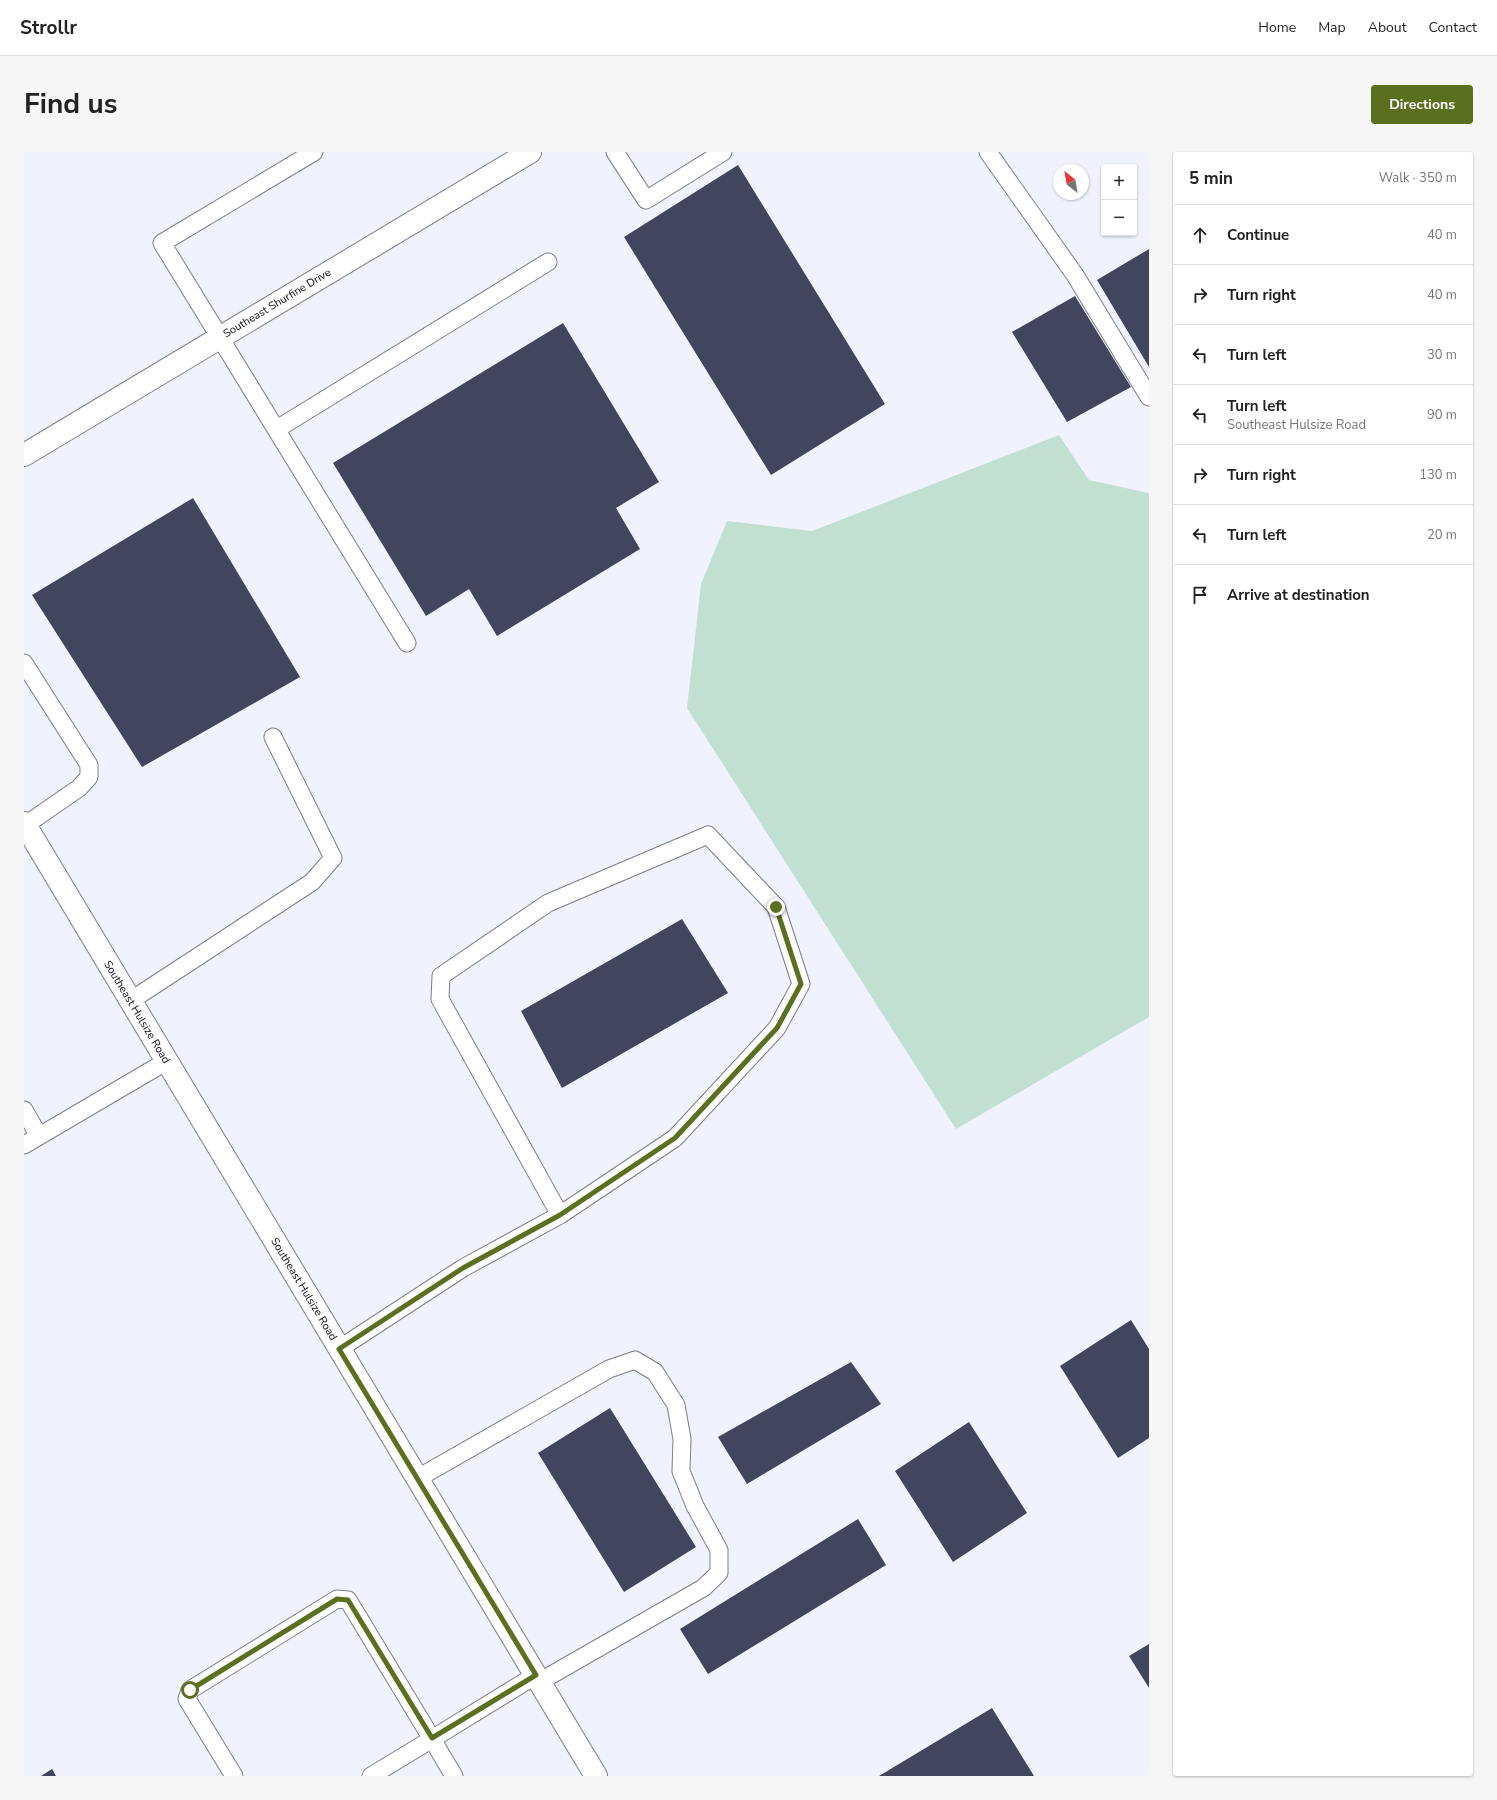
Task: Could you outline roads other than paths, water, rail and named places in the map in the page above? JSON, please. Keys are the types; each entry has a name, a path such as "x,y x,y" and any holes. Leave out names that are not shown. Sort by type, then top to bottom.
{"street":[{"name":"Southeast Shurfine Drive","path":"24,455 530,152"},
{"name":"Southeast Hulsize Road","path":"24,825 596,1776"}],"lane":[{"path":"314,152 162,243 221,337 407,643"},
{"path":"615,152 646,200 723,152"},
{"path":"988,152 1075,275 1149,397"},
{"path":"277,429 548,262"},
{"path":"24,663 89,765 89,777 79,788 24,825"},
{"path":"130,1001 312,882 333,858 273,737"},
{"path":"339,1349 463,1268 560,1215 675,1138 777,1028 801,984 776,907 708,836 548,903 441,976 440,999 560,1215"},
{"path":"24,1145 167,1061"},
{"path":"24,1110 39,1136"},
{"path":"371,1776 432,1738 703,1588 720,1573 719,1550 695,1506 681,1471 682,1439 676,1405 655,1372 635,1360 609,1369 418,1478"},
{"path":"234,1776 188,1699 190,1690 337,1599 348,1600 454,1776"}]}
